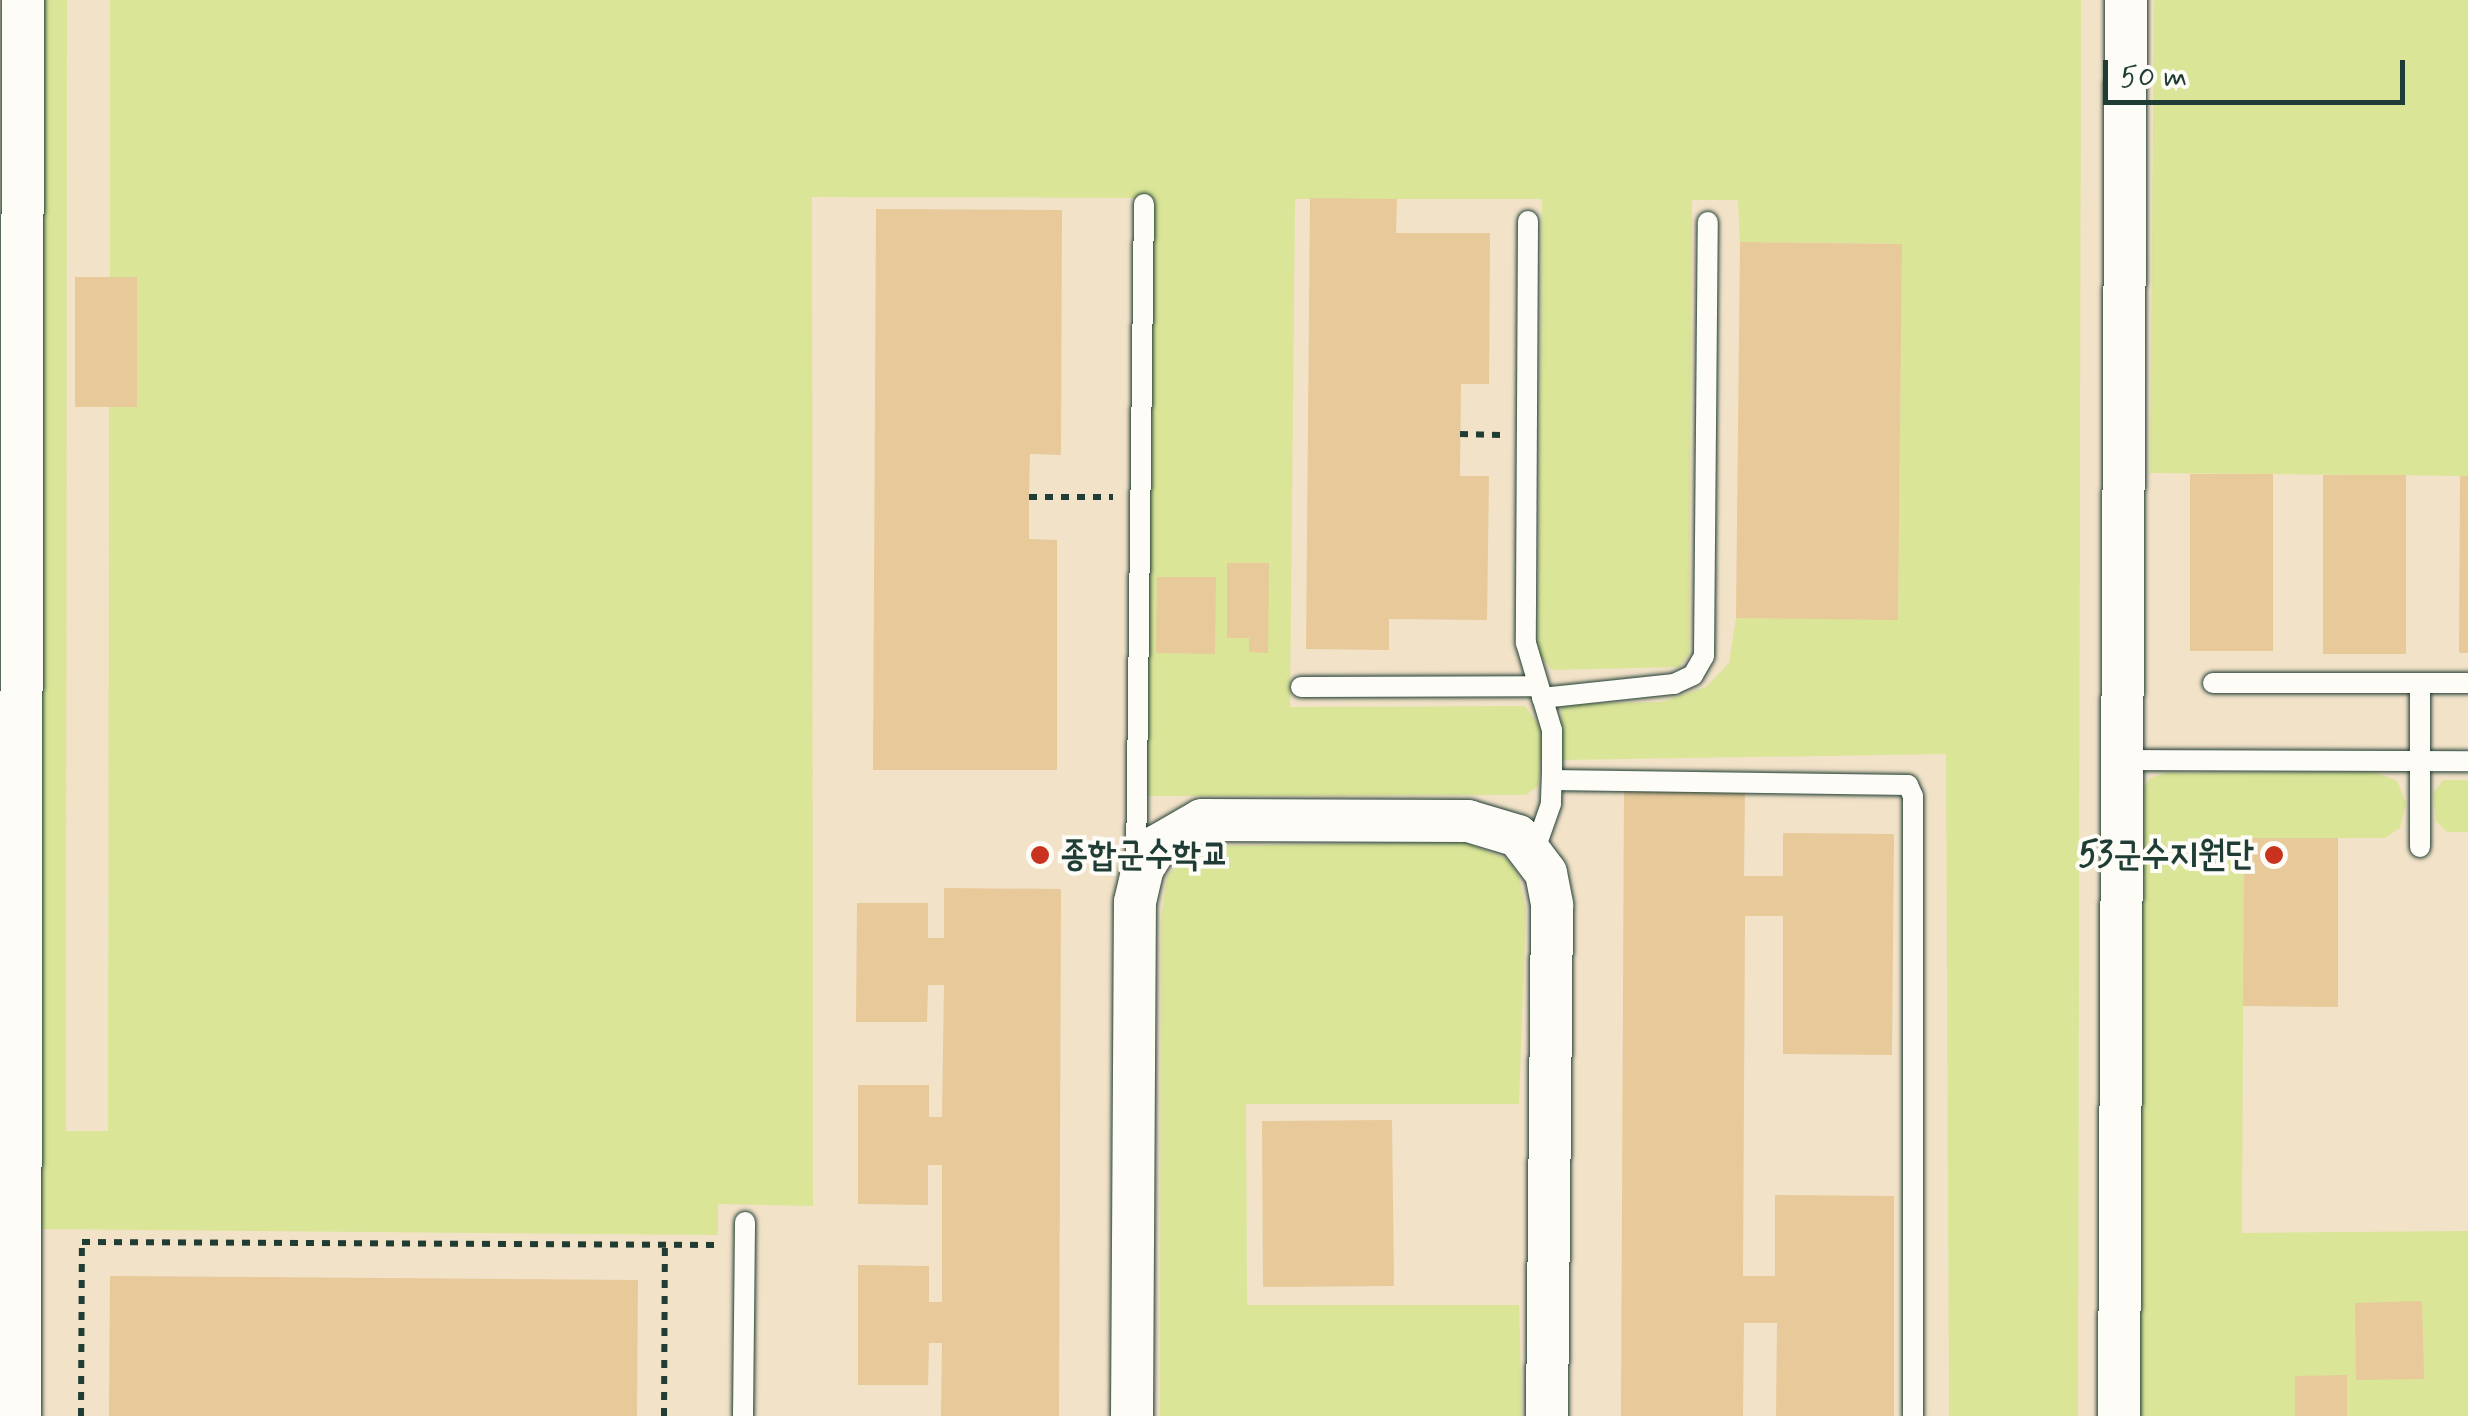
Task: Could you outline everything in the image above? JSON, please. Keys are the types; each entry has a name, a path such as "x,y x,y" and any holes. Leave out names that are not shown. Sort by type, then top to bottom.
{"street":[{"path":"20,1416 11,344 23,0"},
{"path":"2120,1416 2126,0"},
{"path":"1132,1416 1135,902 1142,868 1157,846 1202,820 1468,821 1518,836 1534,852 1546,873 1552,905 1547,1416"}],"lane":[{"path":"1135,902 1144,204"},
{"path":"1528,221 1526,643 1552,730 1552,780 1534,852"},
{"path":"1301,687 1539,692 1674,684 1693,675 1704,656 1708,222"},
{"path":"2213,684 2468,682"},
{"path":"2420,683 2420,847"},
{"path":"2123,760 2468,761"},
{"path":"1552,780 1908,786 1913,796 1912,1416"},
{"path":"744,1416 745,1222"}],"path":[{"path":"1029,497 1140,497"},
{"path":"82,1416 82,1242 745,1246"},
{"path":"664,1416 665,1245"}],"shaded area":[{"name":"종합군수학교","path":"0,0 2468,0 2468,1416 0,1416"}],"green space":[{"path":"44,0 67,0 66,1131 108,1131 109,407 137,406 137,277 110,277 110,0 2081,0 2078,1416 1949,1416 1946,754 1562,760 1561,704 1661,702 1706,687 1729,663 1736,618 1898,619 1902,244 1740,242 1738,200 1692,200 1689,654 1679,667 1552,670 1538,653 1542,199 1295,199 1290,707 1525,706 1544,732 1538,786 1526,795 1145,796 1151,198 812,197 813,1206 718,1204 718,1235 36,1229"},
{"path":"2154,0 2468,0 2468,476 2150,473"},
{"path":"2375,772 2397,781 2406,803 2400,828 2385,838 2244,838 2242,1233 2468,1231 2468,1416 2134,1416 2132,805 2150,778 2166,773"},
{"path":"2443,780 2468,780 2468,832 2447,832 2436,821 2433,793"},
{"path":"1464,842 1507,859 1519,877 1526,910 1519,1104 1246,1104 1247,1305 1519,1305 1522,1416 1160,1416 1161,919 1167,877 1188,853 1210,846"}],"building":[{"path":"1310,198 1397,199 1396,233 1490,233 1489,384 1461,384 1460,476 1489,476 1487,620 1389,619 1389,650 1306,649"},
{"path":"876,209 1062,210 1061,455 1030,454 1029,497 1029,539 1057,540 1057,770 873,770"},
{"path":"1740,242 1902,244 1898,620 1736,618"},
{"path":"75,277 137,277 137,407 75,407"},
{"path":"2190,474 2273,474 2273,651 2190,651"},
{"path":"2323,475 2406,475 2406,654 2323,654"},
{"path":"2460,476 2468,476 2468,653 2459,653"},
{"path":"1227,563 1269,563 1268,653 1249,652 1249,638 1227,638"},
{"path":"1157,577 1216,577 1215,654 1156,653"},
{"path":"1624,790 1745,791 1744,876 1783,876 1783,833 1894,834 1892,1055 1783,1054 1783,916 1745,916 1743,1276 1775,1276 1775,1195 1894,1196 1894,1416 1776,1416 1777,1323 1744,1323 1743,1416 1621,1416"},
{"path":"2244,838 2338,838 2338,1007 2243,1006"},
{"path":"944,888 1061,889 1059,1416 941,1416 942,1343 929,1343 928,1385 858,1385 858,1265 929,1266 929,1302 942,1302 942,1165 928,1165 928,1205 858,1204 858,1085 929,1085 929,1117 942,1117 944,985 928,985 927,1022 856,1022 857,903 928,903 928,938 944,938"},
{"path":"1392,1120 1394,1286 1263,1287 1262,1121"},
{"path":"110,1276 638,1280 637,1416 109,1416"},
{"path":"2422,1301 2424,1379 2356,1380 2355,1303"},
{"path":"2347,1375 2347,1416 2295,1416 2295,1376"}],"place":[{"name":"종합군수학교","path":"1040,855"},
{"name":"53군수지원단","path":"2274,855"}]}
